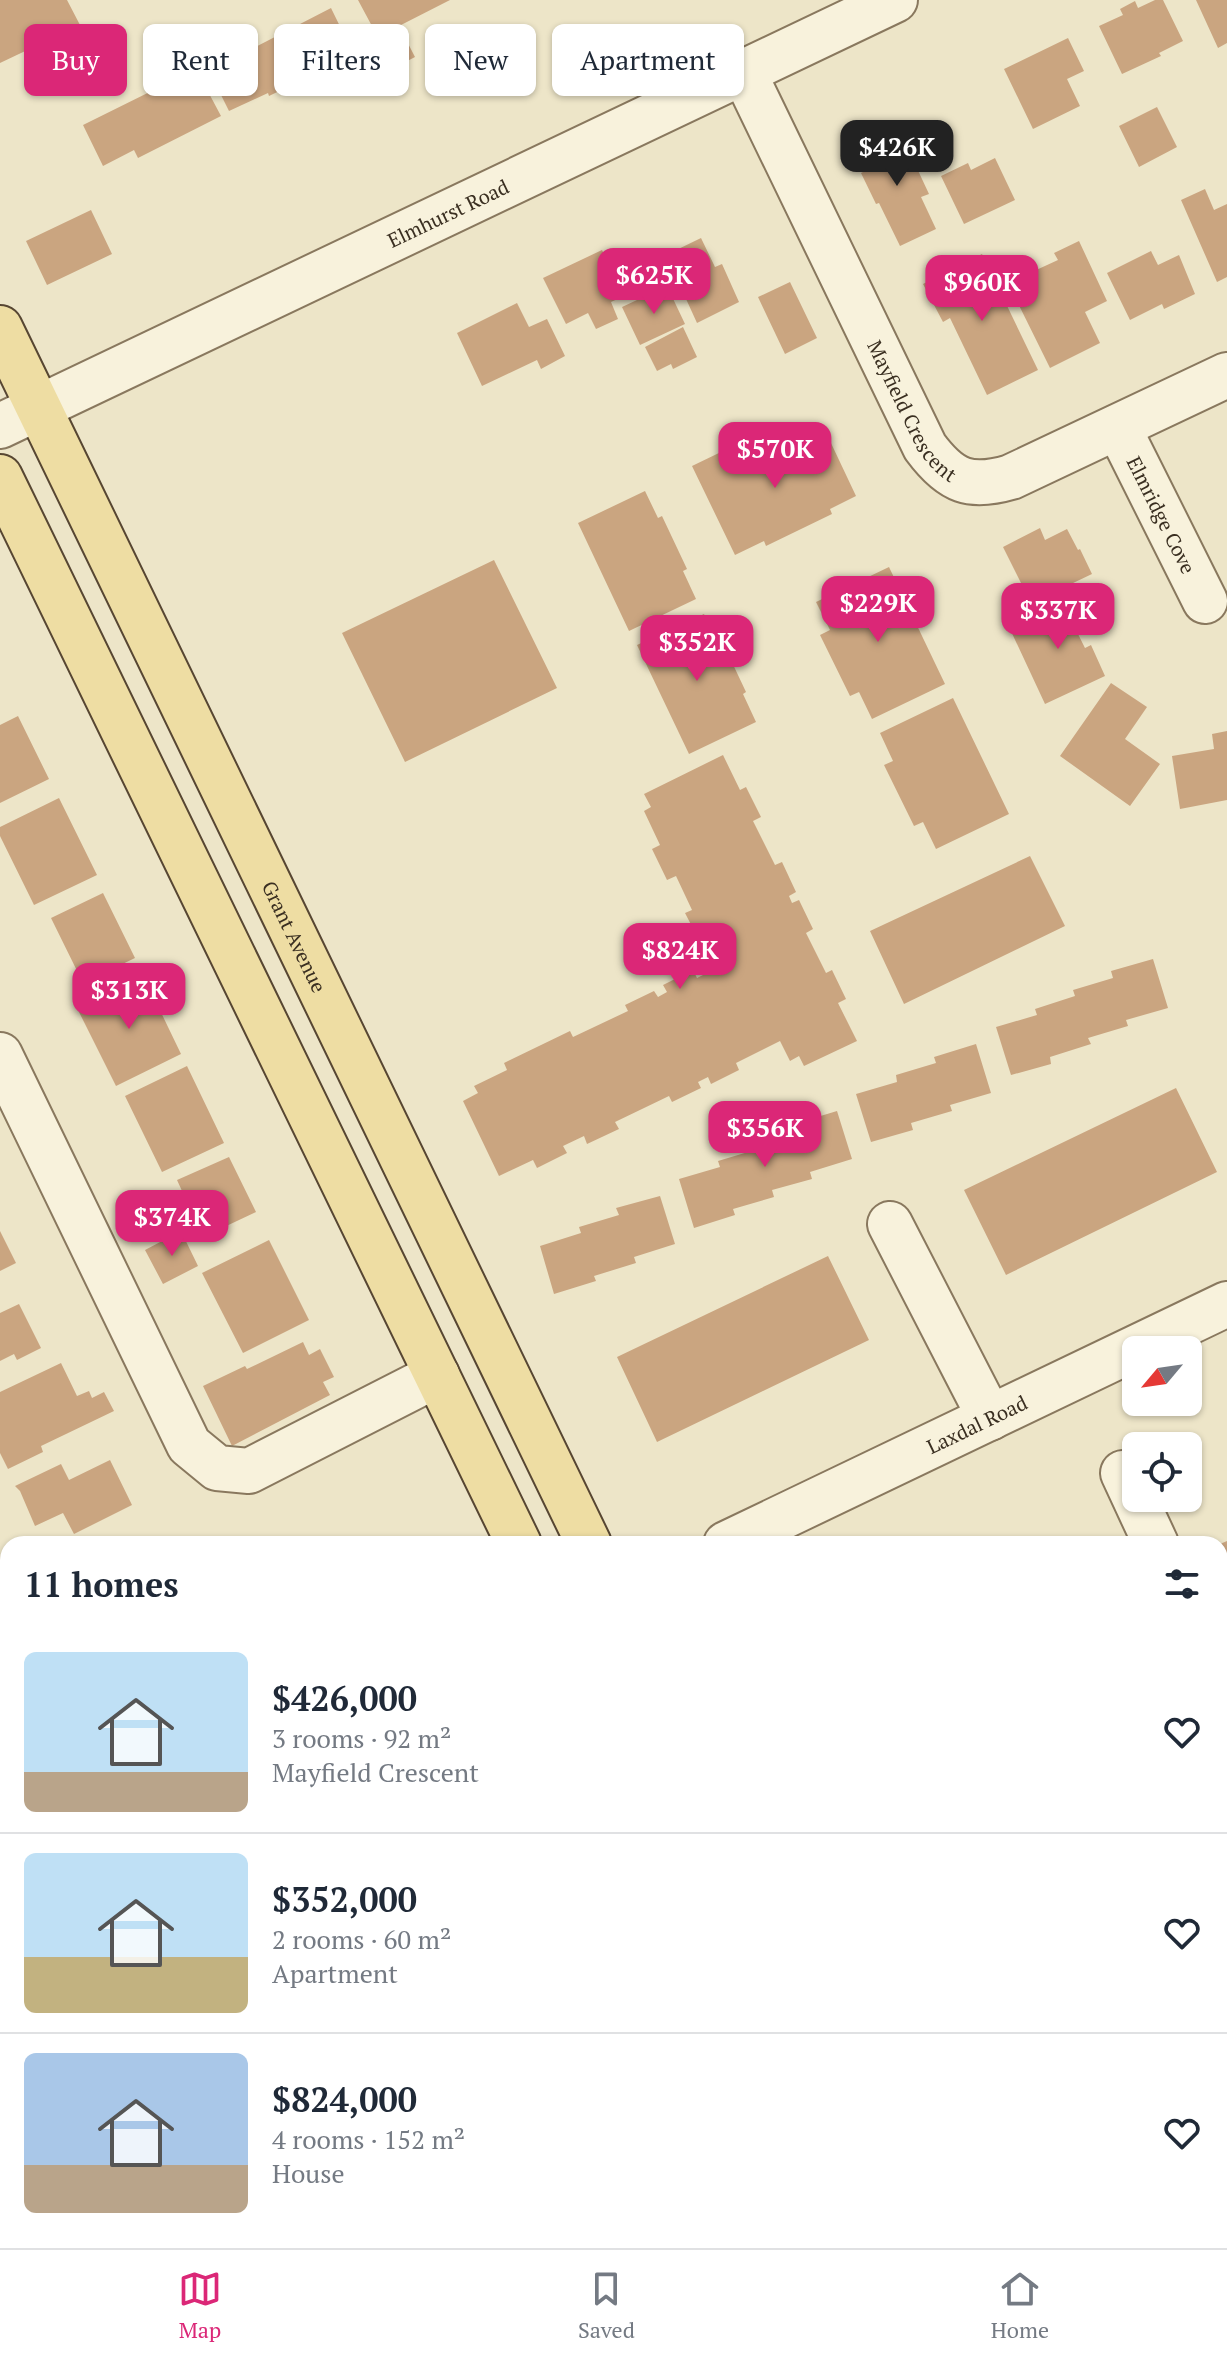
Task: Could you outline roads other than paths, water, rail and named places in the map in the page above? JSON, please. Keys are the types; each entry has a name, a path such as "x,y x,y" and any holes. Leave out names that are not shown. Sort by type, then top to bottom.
{"main road":[{"name":"Grant Avenue","path":"0,328 19,417 352,1054 585,1536"},
{"path":"0,477 515,1536"},
{"path":"292,1078 352,1054"}],"street":[{"name":"Elmhurst Road","path":"744,71 895,0"},
{"name":"Mayfield Crescent","path":"744,73 925,447 940,468 961,481 987,484 1011,477 1227,375"},
{"name":"Elmhurst Road","path":"19,417 691,96"},
{"name":"Elmridge Cove","path":"1118,427 1205,601"},
{"path":"0,1055 189,1445 217,1468 249,1471 437,1375"},
{"path":"890,1224 990,1418"},
{"name":"Laxdal Road","path":"743,1536 1227,1304"},
{"path":"1141,1512 1152,1536"}]}
